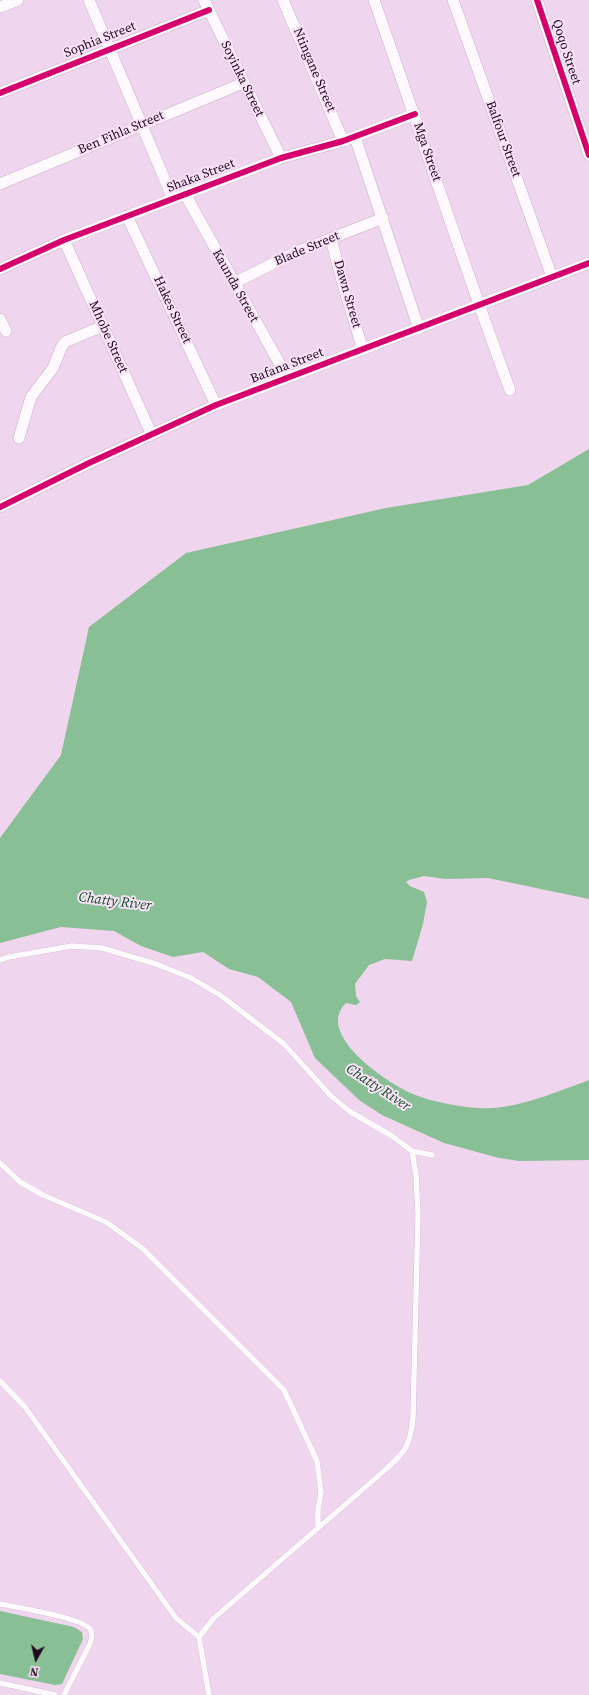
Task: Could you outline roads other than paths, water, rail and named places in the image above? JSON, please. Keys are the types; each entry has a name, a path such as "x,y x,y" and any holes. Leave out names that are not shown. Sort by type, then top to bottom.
{"street":[{"path":"0,7 18,0"},
{"path":"89,0 173,199"},
{"name":"Ntingane Street","path":"283,0 343,141"},
{"name":"Mga Street","path":"374,0 415,114 479,305 510,390"},
{"name":"Balfour Street","path":"453,0 552,277"},
{"name":"Qoqo Street","path":"537,0 589,156"},
{"name":"Sophia Street","path":"0,93 109,48 206,5"},
{"name":"Soyinka Street","path":"206,5 281,158"},
{"name":"Ben Fihla Street","path":"0,184 141,124 243,83"},
{"name":"Shaka Street","path":"0,269 64,240 281,158 343,141 415,114"},
{"path":"355,137 419,329"},
{"name":"Kaunda Street","path":"185,194 287,377"},
{"name":"Hakes Street","path":"127,216 216,405"},
{"name":"Blade Street","path":"234,283 294,253 383,218"},
{"name":"Dawn Street","path":"331,239 363,350"},
{"name":"Mhobe Street","path":"64,240 151,433"},
{"name":"Bafana Street","path":"0,507 151,433 216,405 589,263"},
{"path":"0,319 6,331"},
{"path":"19,438 31,397 53,368 65,342 103,326"}],"lane":[{"path":"0,960 9,956 72,946 102,948 156,964 191,978 220,995 284,1044 331,1096 349,1111 392,1136 412,1151 432,1155"},
{"path":"199,1637 214,1618 403,1453 411,1438 413,1418 418,1214 416,1175 412,1151"},
{"path":"0,1163 20,1182 43,1195 106,1222 142,1248 284,1390 317,1461 321,1494 318,1510 318,1527"},
{"path":"0,1381 25,1407 176,1618 199,1637 209,1695"},
{"path":"0,1604 79,1621 90,1628 92,1635 90,1644 64,1695"},
{"path":"0,1683 56,1695"}],"water":[{"name":"Chatty River","path":"589,449 589,899 488,878 445,879 424,876 409,880 406,882 410,886 424,892 427,902 423,924 412,961 385,959 369,965 355,984 356,996 360,1002 356,1005 346,1003 339,1015 339,1029 346,1043 358,1056 387,1080 419,1097 454,1105 478,1108 505,1107 534,1100 589,1080 589,1160 520,1161 499,1158 444,1143 382,1115 359,1100 315,1058 291,1002 258,977 229,969 203,952 173,957 141,946 114,931 61,927 0,943 0,838 61,755 89,627 186,553 386,508 528,485"},
{"path":"0,1611 74,1627 82,1632 83,1639 62,1684 55,1685 0,1674"}]}
